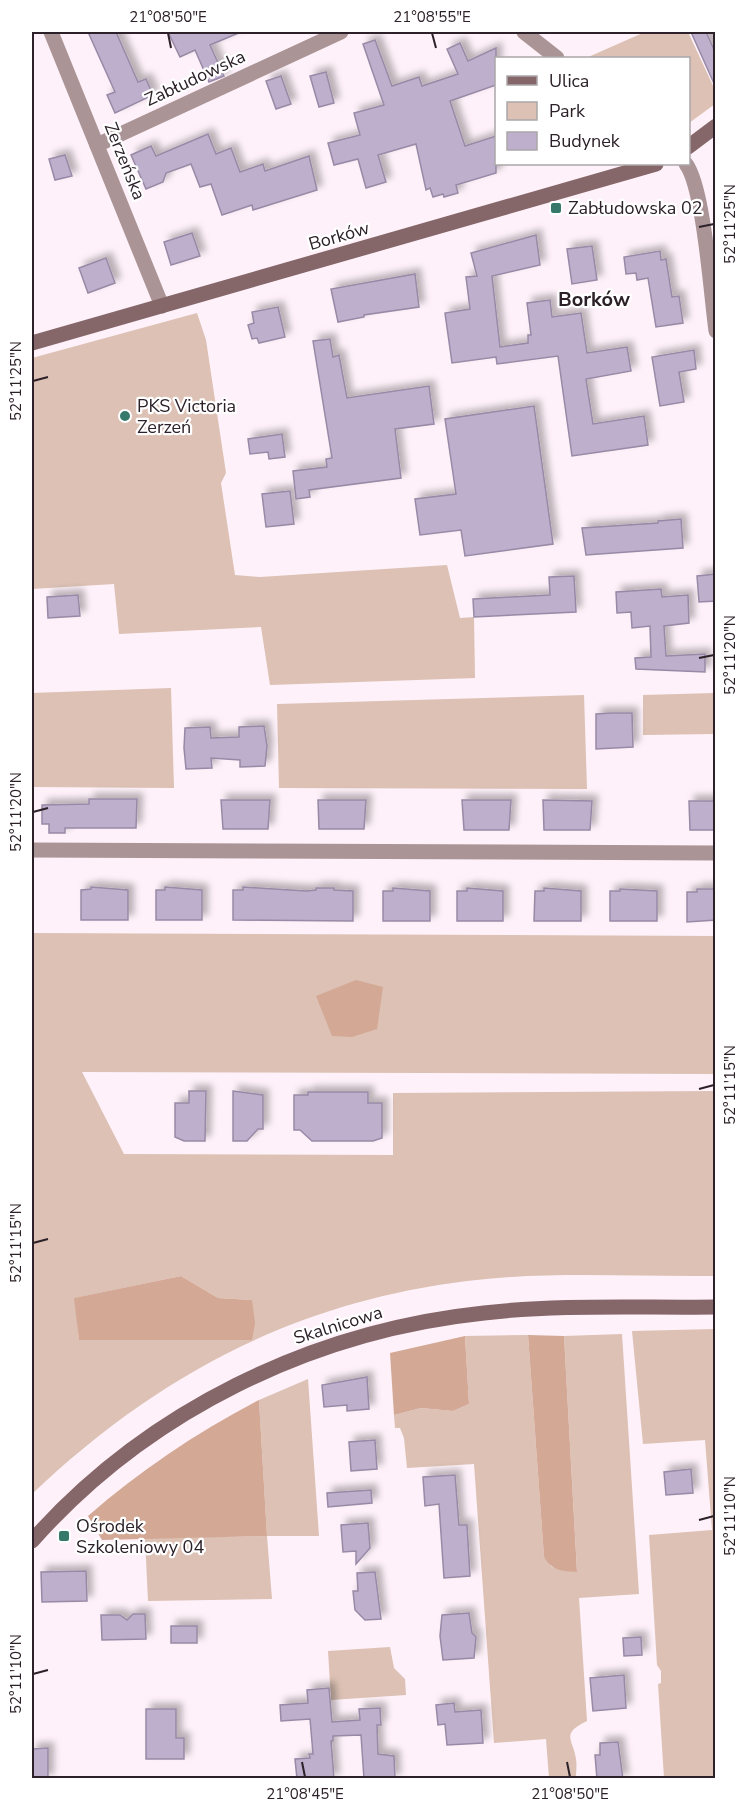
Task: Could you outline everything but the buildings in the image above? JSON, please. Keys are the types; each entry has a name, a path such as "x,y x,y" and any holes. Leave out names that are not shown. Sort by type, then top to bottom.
{"street":[{"name":"Zerzeńska","path":"51,32 162,306"},
{"name":"Zabłudowska","path":"97,145 342,32"},
{"path":"524,32 556,57"},
{"path":"690,146 716,126"},
{"name":"Borków","path":"32,343 653,165"},
{"path":"687,165 691,170 698,197 716,331"},
{"path":"32,850 716,853"},
{"name":"Skalnicowa","path":"32,1541 60,1511 125,1455 167,1425 236,1385 327,1347 392,1328 485,1312 565,1308 716,1307"}],"green space":[{"path":"645,32 688,32 715,90 715,104 690,122 690,57 588,57"},
{"name":"PKS Victoria Zerzeń","path":"197,313 206,340 226,473 221,483 235,575 260,577 447,565 460,618 474,617 475,678 270,685 261,627 119,634 114,584 32,589 32,358"},
{"path":"171,688 174,788 32,787 32,693"},
{"path":"715,693 715,734 643,735 643,695"},
{"path":"584,695 587,789 279,788 277,704"},
{"path":"32,933 715,936 715,1074 82,1072 124,1154 393,1155 393,1093 715,1091 715,1276 559,1275 498,1278 404,1291 344,1307 286,1327 231,1351 179,1380 128,1414 79,1452 32,1494","holes":["181,1276 218,1298 252,1300 79,1340 75,1298"]},
{"path":"715,1329 715,1778 664,1778 658,1684 661,1683 661,1671 657,1665 649,1535 712,1530 705,1440 643,1444 632,1331"},
{"path":"622,1334 639,1594 579,1598 587,1721 573,1730 570,1737 575,1752 576,1778 549,1778 546,1739 494,1743 474,1464 407,1468 404,1438 400,1428 395,1428 394,1415 421,1408 453,1411 469,1404 465,1336 528,1335 544,1557 552,1567 577,1571 564,1336"},
{"path":"308,1379 319,1536 267,1536 259,1400"},
{"path":"267,1536 272,1599 148,1601 145,1538"},
{"path":"390,1647 394,1668 405,1679 406,1695 331,1700 328,1651"}],"shaded area":[{"path":"356,980 383,987 377,1029 352,1037 332,1036 316,996"},
{"path":"181,1276 218,1298 252,1300 255,1323 252,1340 79,1340 74,1298"},
{"path":"528,1335 564,1336 577,1572 554,1568 544,1557"},
{"path":"465,1336 469,1404 453,1411 421,1408 394,1415 390,1353"},
{"path":"259,1400 267,1536 102,1540 88,1516 170,1453"}],"place":[{"name":"Zabłudowska 02","path":"556,208"},
{"name":"PKS Victoria Zerzeń","path":"125,416"},
{"name":"Ośrodek Szkoleniowy 04","path":"64,1536"}],"district":[{"name":"Borków","path":"594,299"}]}
